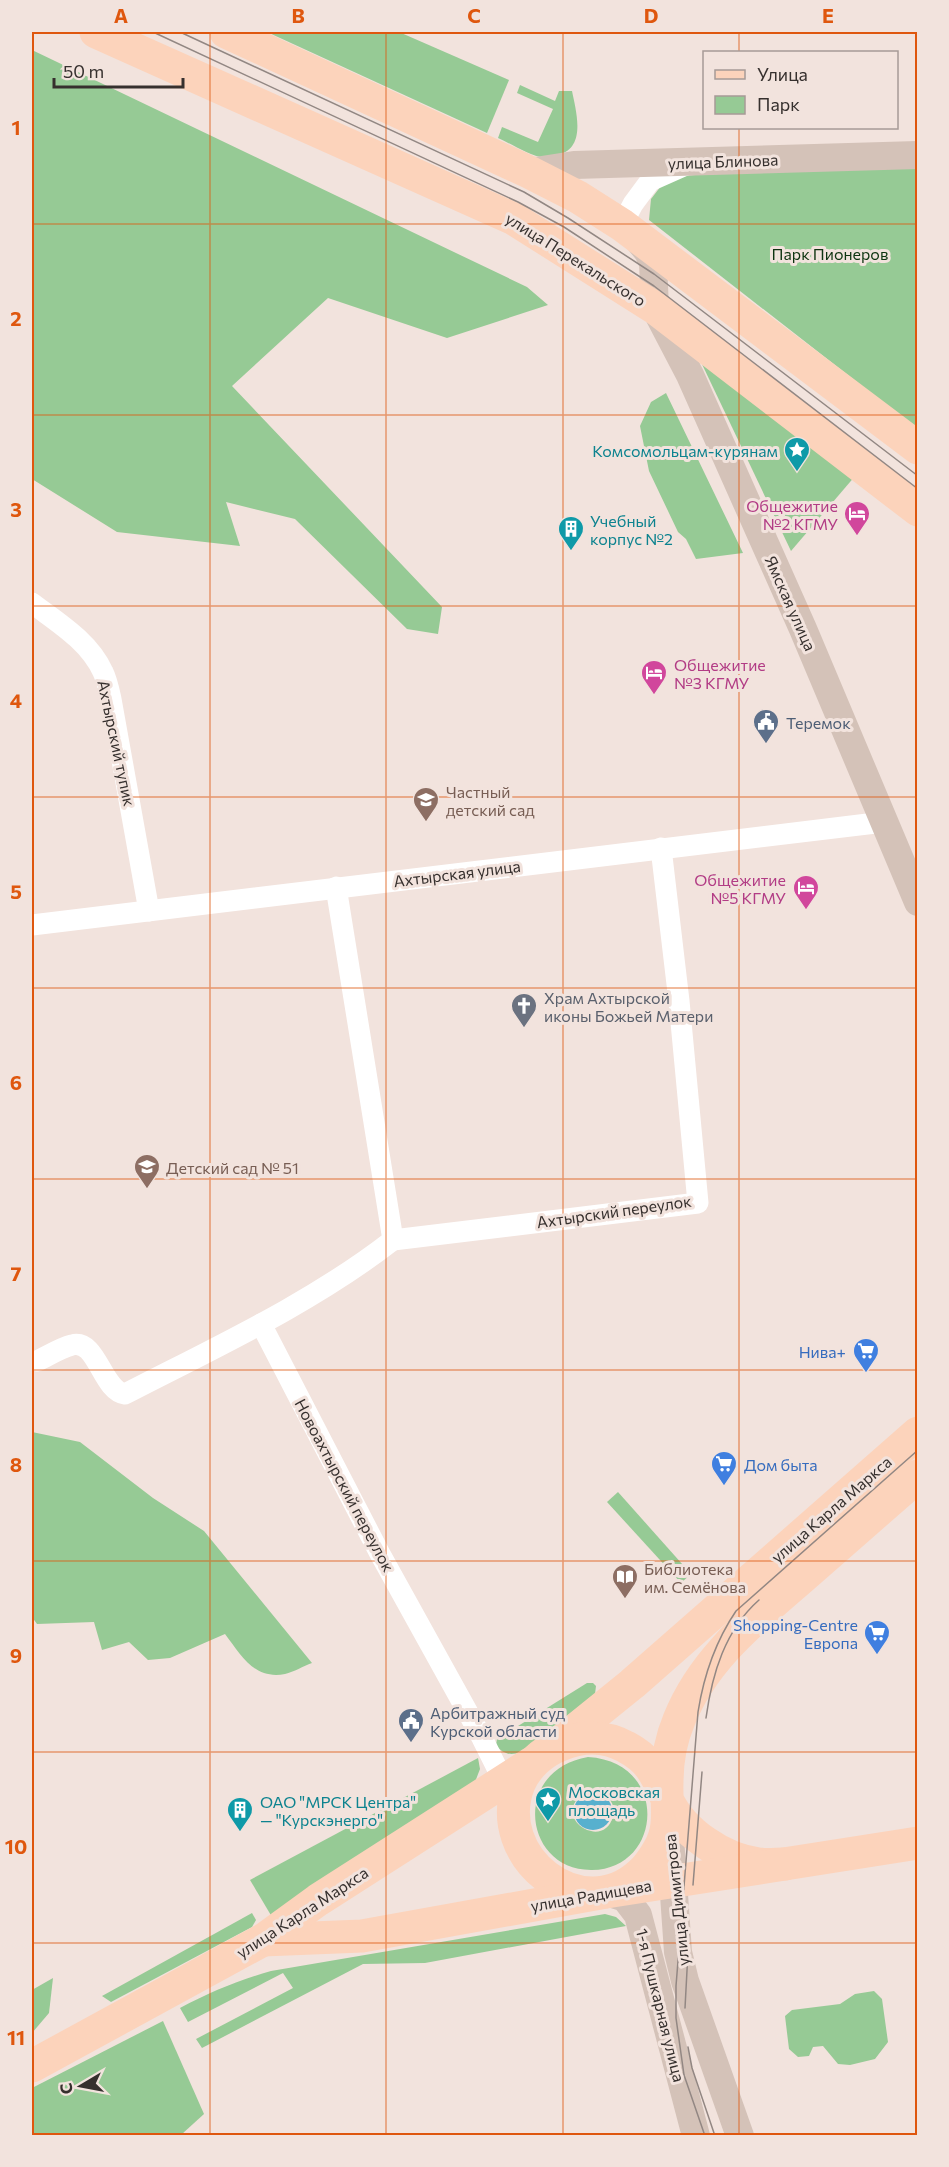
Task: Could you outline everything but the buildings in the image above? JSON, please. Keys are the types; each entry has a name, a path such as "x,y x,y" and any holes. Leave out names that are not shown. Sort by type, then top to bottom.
{"main road":[{"name":"улица Перекальского","path":"96,32 514,219 655,308 918,510"},
{"path":"226,32 529,172 578,197 622,225 918,448"},
{"name":"улица Блинова","path":"529,172 574,165 918,155"},
{"path":"622,225 637,237 653,263 655,308"},
{"name":"Ямская улица","path":"655,308 690,375 819,665 918,902"},
{"name":"улица Карла Маркса","path":"32,2066 263,1940 318,1900 543,1755 632,1683 918,1433"},
{"name":"улица Карла Маркса","path":"667,1800 669,1757 678,1722 707,1668 745,1628 918,1476"},
{"path":"591,1738 624,1745 639,1755 653,1770 661,1782 667,1800 668,1821 663,1842 652,1860 641,1874 627,1884 606,1892 584,1892 562,1886 545,1876 525,1854 518,1842 514,1824 514,1804 523,1774 543,1755 571,1740 591,1738"},
{"path":"667,1800 688,1828 715,1850 758,1864 785,1864"},
{"name":"улица Димитрова","path":"667,1800 678,1952 685,1981 740,2136"},
{"name":"улица Радищева","path":"263,1940 362,1935 606,1892 918,1843"},
{"name":"1-я Пушкарная улица","path":"606,1892 625,1898 638,1915 696,2136"},
{"path":"683,2093 684,2075 692,2068 709,2067 720,2078"}],"street":[{"path":"622,225 633,204 650,181 695,162"},
{"name":"Ахтырский тупик","path":"32,603 70,631 88,650 102,671 111,699 150,912"},
{"name":"Ахтырская улица","path":"32,925 884,822"},
{"name":"Ахтырский переулок","path":"393,1240 698,1203 679,1001 661,848"},
{"path":"37,1361 74,1344 82,1345 89,1350 113,1387 119,1393 125,1394 261,1324 359,1267 393,1240 336,887"},
{"name":"Новоахтырский переулок","path":"261,1324 379,1552 503,1780"}],"green space":[{"path":"267,32 399,32 509,80 487,133"},
{"path":"32,50 527,287 548,305 447,338 328,298 232,386 442,607 438,634 407,629 295,519 226,502 240,546 117,532 32,479"},
{"path":"520,85 555,101 559,91 572,91 577,128 573,145 567,151 545,158 539,157 498,138 502,127 538,142 553,109 517,93"},
{"name":"Парк Пионеров","path":"917,168 917,429 649,220 651,199 661,186 683,176"},
{"path":"700,360 856,475 791,551"},
{"path":"666,393 743,553 696,559 686,539 678,532 649,471 640,426 651,402"},
{"path":"32,1432 80,1442 153,1498 204,1531 312,1663 285,1674 265,1673 249,1664 225,1634 170,1658 148,1660 129,1642 102,1650 94,1622 37,1624 32,1617"},
{"path":"618,1492 691,1574 681,1583 607,1502"},
{"path":"587,1683 593,1683 596,1686 595,1694 521,1752 507,1753 496,1745 497,1739"},
{"path":"588,1757 615,1763 633,1777 644,1795 647,1815 644,1835 633,1853 616,1865 592,1870 569,1866 551,1855 540,1838 535,1819 537,1799 546,1780 563,1766","holes":["587,1791 607,1797 613,1804 613,1816 608,1827 599,1831 590,1831 581,1827 572,1811 576,1801"]},
{"path":"478,1758 480,1769 475,1782 272,1917 250,1880"},
{"path":"252,1913 256,1920 252,1927 111,2002 102,1996"},
{"path":"605,1914 616,1917 626,1926 425,1963 363,1964 202,2048 196,2039 293,1988 283,1973 188,2022 180,2008 225,1987 271,1971"},
{"path":"53,1978 49,2013 32,2033 32,1990"},
{"path":"874,1991 882,1999 888,2042 875,2059 850,2065 838,2064 823,2046 813,2047 809,2056 798,2057 789,2049 785,2016 792,2010 840,2004 855,1994"},
{"path":"163,2021 204,2114 182,2134 32,2135 32,2088"}],"water":[{"name":"Московская площадь","path":"593,1792 607,1797 612,1811 607,1825 593,1830 579,1825 574,1811 579,1797"}],"tram line":[{"path":"153,32 518,202 564,227 654,286 918,489"},
{"path":"180,32 524,192 568,218 654,274 918,476"},
{"path":"705,2136 684,2075 676,2018 676,1986 698,1712 707,1672 716,1647 736,1611 918,1450"},
{"path":"706,1718 712,1685 722,1654 737,1625 759,1600"},
{"path":"693,1885 702,1772"},
{"path":"685,2008 689,1933"},
{"path":"688,2047 692,2068 715,2136"}],"place":[{"name":"Комсомольцам-курянам","path":"797,473"},
{"name":"Общежитие №2 КГМУ","path":"857,537"},
{"name":"Учебный корпус №2","path":"571,552"},
{"name":"Общежитие №3 КГМУ","path":"654,696"},
{"name":"Теремок","path":"766,745"},
{"name":"Частный детский сад","path":"426,823"},
{"name":"Общежитие №5 КГМУ","path":"806,911"},
{"name":"Храм Ахтырской иконы Божьей Матери","path":"524,1029"},
{"name":"Детский сад № 51","path":"147,1190"},
{"name":"Нива+","path":"866,1374"},
{"name":"Дом быта","path":"724,1487"},
{"name":"Библиотека им. Семёнова","path":"625,1600"},
{"name":"Shopping-Centre Европа","path":"877,1656"},
{"name":"Арбитражный суд Курской области","path":"411,1744"},
{"name":"Московская площадь","path":"548,1823"},
{"name":"ОАО \"МРСК Центра\" — \"Курскэнерго\"","path":"240,1833"}]}
